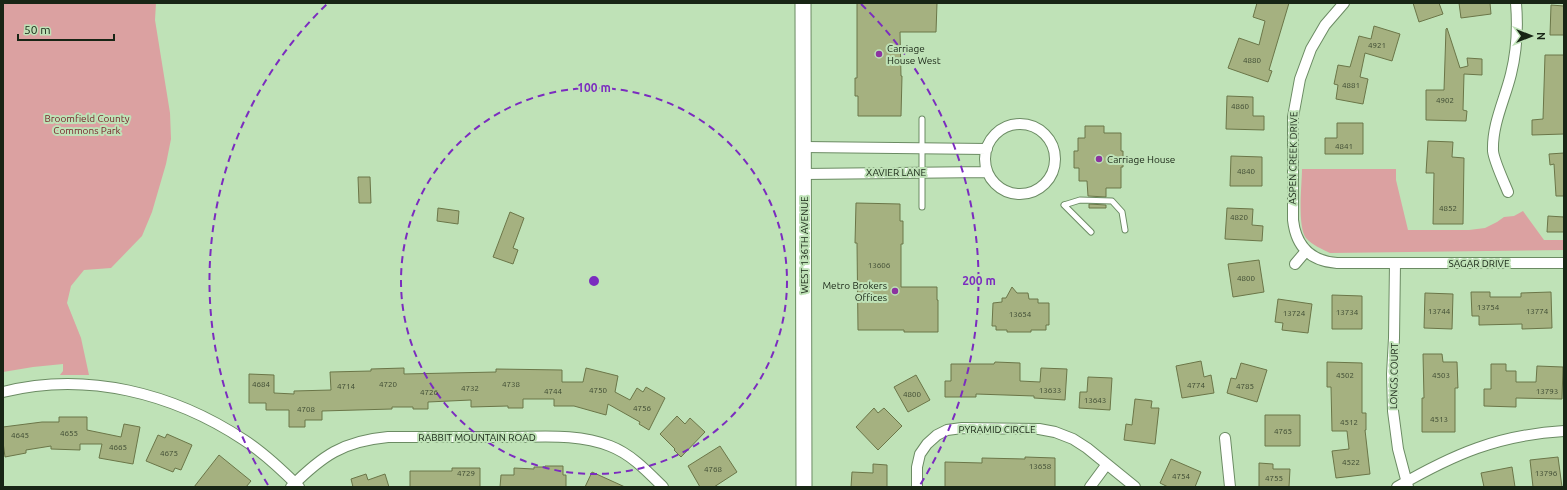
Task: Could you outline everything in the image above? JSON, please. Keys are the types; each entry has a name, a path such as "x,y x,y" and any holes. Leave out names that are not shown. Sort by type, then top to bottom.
{"main road":[{"name":"WEST 136TH AVENUE","path":"803,3 804,487"}],"street":[{"name":"ASPEN CREEK DRIVE","path":"1344,3 1325,26 1311,49 1300,79 1294,105 1294,231 1299,242 1306,251 1316,258 1328,262 1395,263"},
{"path":"1508,192 1493,152 1495,129 1511,74 1516,49 1516,3"},
{"path":"1022,124 1033,127 1043,133 1050,142 1054,152 1055,164 1051,175 1044,185 1033,192 1020,195 1009,193 992,181 987,172 985,160 987,149 992,138 1000,130 1010,126 1022,124"},
{"path":"804,147 987,149"},
{"name":"XAVIER LANE","path":"804,174 987,172"},
{"path":"1295,264 1306,251"},
{"name":"SAGAR DRIVE","path":"1395,263 1564,263"},
{"name":"LONGS COURT","path":"1395,263 1392,374 1393,411 1404,485"},
{"path":"3,392 34,386 84,384 113,387 142,393 188,409 217,423 245,440 267,456 295,486"},
{"name":"PYRAMID CIRCLE","path":"917,487 917,467 920,454 927,444 937,435 947,430 962,428 1039,429 1056,432 1073,439 1087,448 1135,487"},
{"path":"1404,485 1444,461 1472,449 1525,435 1564,431"},
{"name":"RABBIT MOUNTAIN ROAD","path":"295,486 316,463 332,452 351,444 370,439 388,437 574,437 594,440 611,446 629,456 644,468 663,487"},
{"path":"1225,438 1230,487"},
{"path":"1090,487 1107,464"}],"lane":[{"path":"922,119 922,207"},
{"path":"1091,232 1064,205 1080,200 1112,201 1122,212 1125,230"}],"green space":[{"name":"Broomfield County Commons Park","path":"3,3 156,3 155,20 170,113 171,139 166,164 152,212 142,236 111,268 84,270 71,286 67,303 81,338 89,375 60,375 63,371 63,364 3,372"},
{"path":"1302,169 1396,169 1396,180 1408,230 1469,230 1485,228 1504,217 1514,216 1523,211 1544,240 1564,240 1564,250 1330,253 1311,243 1303,232 1301,215"}],"building":[{"name":"Carriage House West","path":"857,3 937,3 936,32 900,32 902,76 901,116 858,116 858,96 855,96 855,78 857,78"},
{"path":"1257,3 1289,3 1269,70 1272,71 1268,82 1228,68 1239,38 1259,45 1265,21 1253,17"},
{"path":"1413,3 1439,3 1443,14 1419,22"},
{"path":"1459,3 1490,3 1491,14 1461,18"},
{"path":"1551,5 1564,6 1564,35 1550,35"},
{"path":"1374,26 1400,34 1392,61 1365,53 1360,77 1368,79 1363,104 1336,99 1338,85 1334,84 1338,65 1350,67 1359,36 1371,39"},
{"path":"1447,28 1460,68 1468,66 1467,58 1482,59 1482,75 1464,74 1463,110 1467,111 1466,121 1426,120 1426,90 1444,90"},
{"path":"1545,55 1564,55 1564,134 1532,135 1532,120 1543,119"},
{"path":"1227,96 1253,97 1253,116 1264,116 1264,130 1226,129"},
{"path":"1337,123 1363,123 1363,154 1325,154 1325,138 1337,138"},
{"name":"Carriage House","path":"1085,126 1104,126 1104,133 1121,133 1123,167 1121,167 1121,188 1106,188 1106,197 1088,196 1087,181 1079,181 1079,168 1074,168 1074,151 1078,151 1078,138 1085,138"},
{"path":"1428,141 1453,142 1452,157 1464,158 1463,224 1433,224 1434,173 1426,173"},
{"path":"1564,153 1564,196 1556,196 1554,164 1550,165 1549,154"},
{"path":"1231,156 1262,157 1262,186 1230,186"},
{"path":"358,177 370,177 371,203 359,203"},
{"path":"856,203 900,204 900,221 903,221 903,244 901,244 901,287 937,287 938,332 858,330 857,243 855,243"},
{"path":"1089,204 1106,205 1106,208 1089,208"},
{"path":"438,208 459,211 458,224 437,221"},
{"path":"1227,208 1253,209 1252,225 1263,226 1262,241 1225,239"},
{"path":"510,212 524,218 513,248 518,250 513,264 493,257"},
{"path":"1548,216 1564,217 1564,232 1547,232"},
{"path":"1259,260 1264,292 1233,297 1228,264"},
{"path":"1012,287 1017,293 1028,293 1029,299 1038,299 1038,303 1049,303 1049,325 1046,325 1046,330 1031,330 1031,332 1007,332 1007,330 996,330 996,326 992,326 993,303 1002,302 1002,298 1006,298"},
{"path":"1471,292 1490,292 1490,297 1521,297 1521,293 1551,292 1552,328 1522,329 1522,324 1479,325 1479,316 1472,316"},
{"path":"1425,293 1453,294 1452,329 1424,328"},
{"path":"1332,295 1362,296 1362,329 1332,329"},
{"path":"1278,299 1312,304 1308,333 1282,330 1283,323 1275,322"},
{"path":"1423,354 1442,354 1443,362 1457,362 1458,388 1455,388 1455,432 1422,432 1422,398 1424,398"},
{"path":"1201,361 1204,377 1211,375 1214,393 1182,398 1176,366"},
{"path":"995,362 1020,363 1020,381 1040,382 1041,368 1067,369 1065,400 1034,398 1034,396 976,394 976,397 945,397 945,381 951,381 951,364 994,364"},
{"path":"1327,362 1362,363 1362,413 1366,413 1365,430 1370,474 1336,478 1332,451 1349,449 1347,431 1332,431 1331,387 1327,387"},
{"path":"1241,363 1267,370 1257,402 1227,393 1231,378 1236,379"},
{"path":"1491,364 1506,364 1506,371 1516,371 1516,382 1536,382 1537,366 1563,367 1562,399 1516,398 1516,407 1484,406 1484,389 1491,389"},
{"path":"404,368 404,374 496,372 496,369 562,370 562,382 583,382 586,368 618,376 615,392 630,400 637,388 643,392 646,387 665,398 649,430 639,424 640,422 608,404 606,415 574,406 554,406 554,399 523,399 523,408 508,408 508,406 471,407 471,400 428,402 428,409 392,407 392,409 322,411 322,420 305,420 305,427 289,427 289,410 266,410 266,403 249,403 249,374 274,375 274,393 294,394 294,391 331,390 330,372 371,371 371,369"},
{"path":"916,375 930,400 908,412 894,387"},
{"path":"1088,377 1112,378 1110,410 1079,408 1080,392 1087,392"},
{"path":"1135,399 1152,401 1151,408 1159,408 1155,444 1124,440 1126,424 1132,425"},
{"path":"874,408 878,413 884,408 902,426 878,450 856,427"},
{"path":"1265,415 1300,415 1300,446 1265,446"},
{"path":"677,416 685,424 690,418 705,432 681,457 660,434"},
{"path":"59,417 87,417 87,430 121,437 124,424 140,427 133,464 99,458 102,444 80,444 80,450 51,449 51,446 26,450 26,453 5,457 3,427 42,422 59,422"},
{"path":"167,434 192,445 181,470 175,468 173,472 146,461 158,435 165,438"},
{"path":"720,446 737,472 714,487 700,487 688,466"},
{"path":"219,455 251,481 246,487 194,487"},
{"path":"1025,457 1055,458 1055,487 945,487 945,462 982,463 982,458 1025,459"},
{"path":"1558,457 1562,487 1533,487 1530,460"},
{"path":"1171,459 1201,472 1195,487 1168,487 1160,483"},
{"path":"1259,463 1273,464 1273,469 1290,469 1289,487 1259,487"},
{"path":"873,464 887,465 887,487 851,487 852,472 873,473"},
{"path":"563,466 563,475 566,475 566,487 500,487 501,475 514,475 514,468 534,469 534,467"},
{"path":"1512,467 1515,487 1484,487 1481,473"},
{"path":"452,468 480,468 480,487 410,487 410,471 452,471"},
{"path":"592,472 625,487 585,487"},
{"path":"366,474 368,480 385,474 389,487 353,487 351,479"}],"place":[{"name":"Carriage House West","path":"879,54"},
{"name":"Carriage House","path":"1099,159"},
{"name":"Metro Brokers Offices","path":"895,291"}]}
